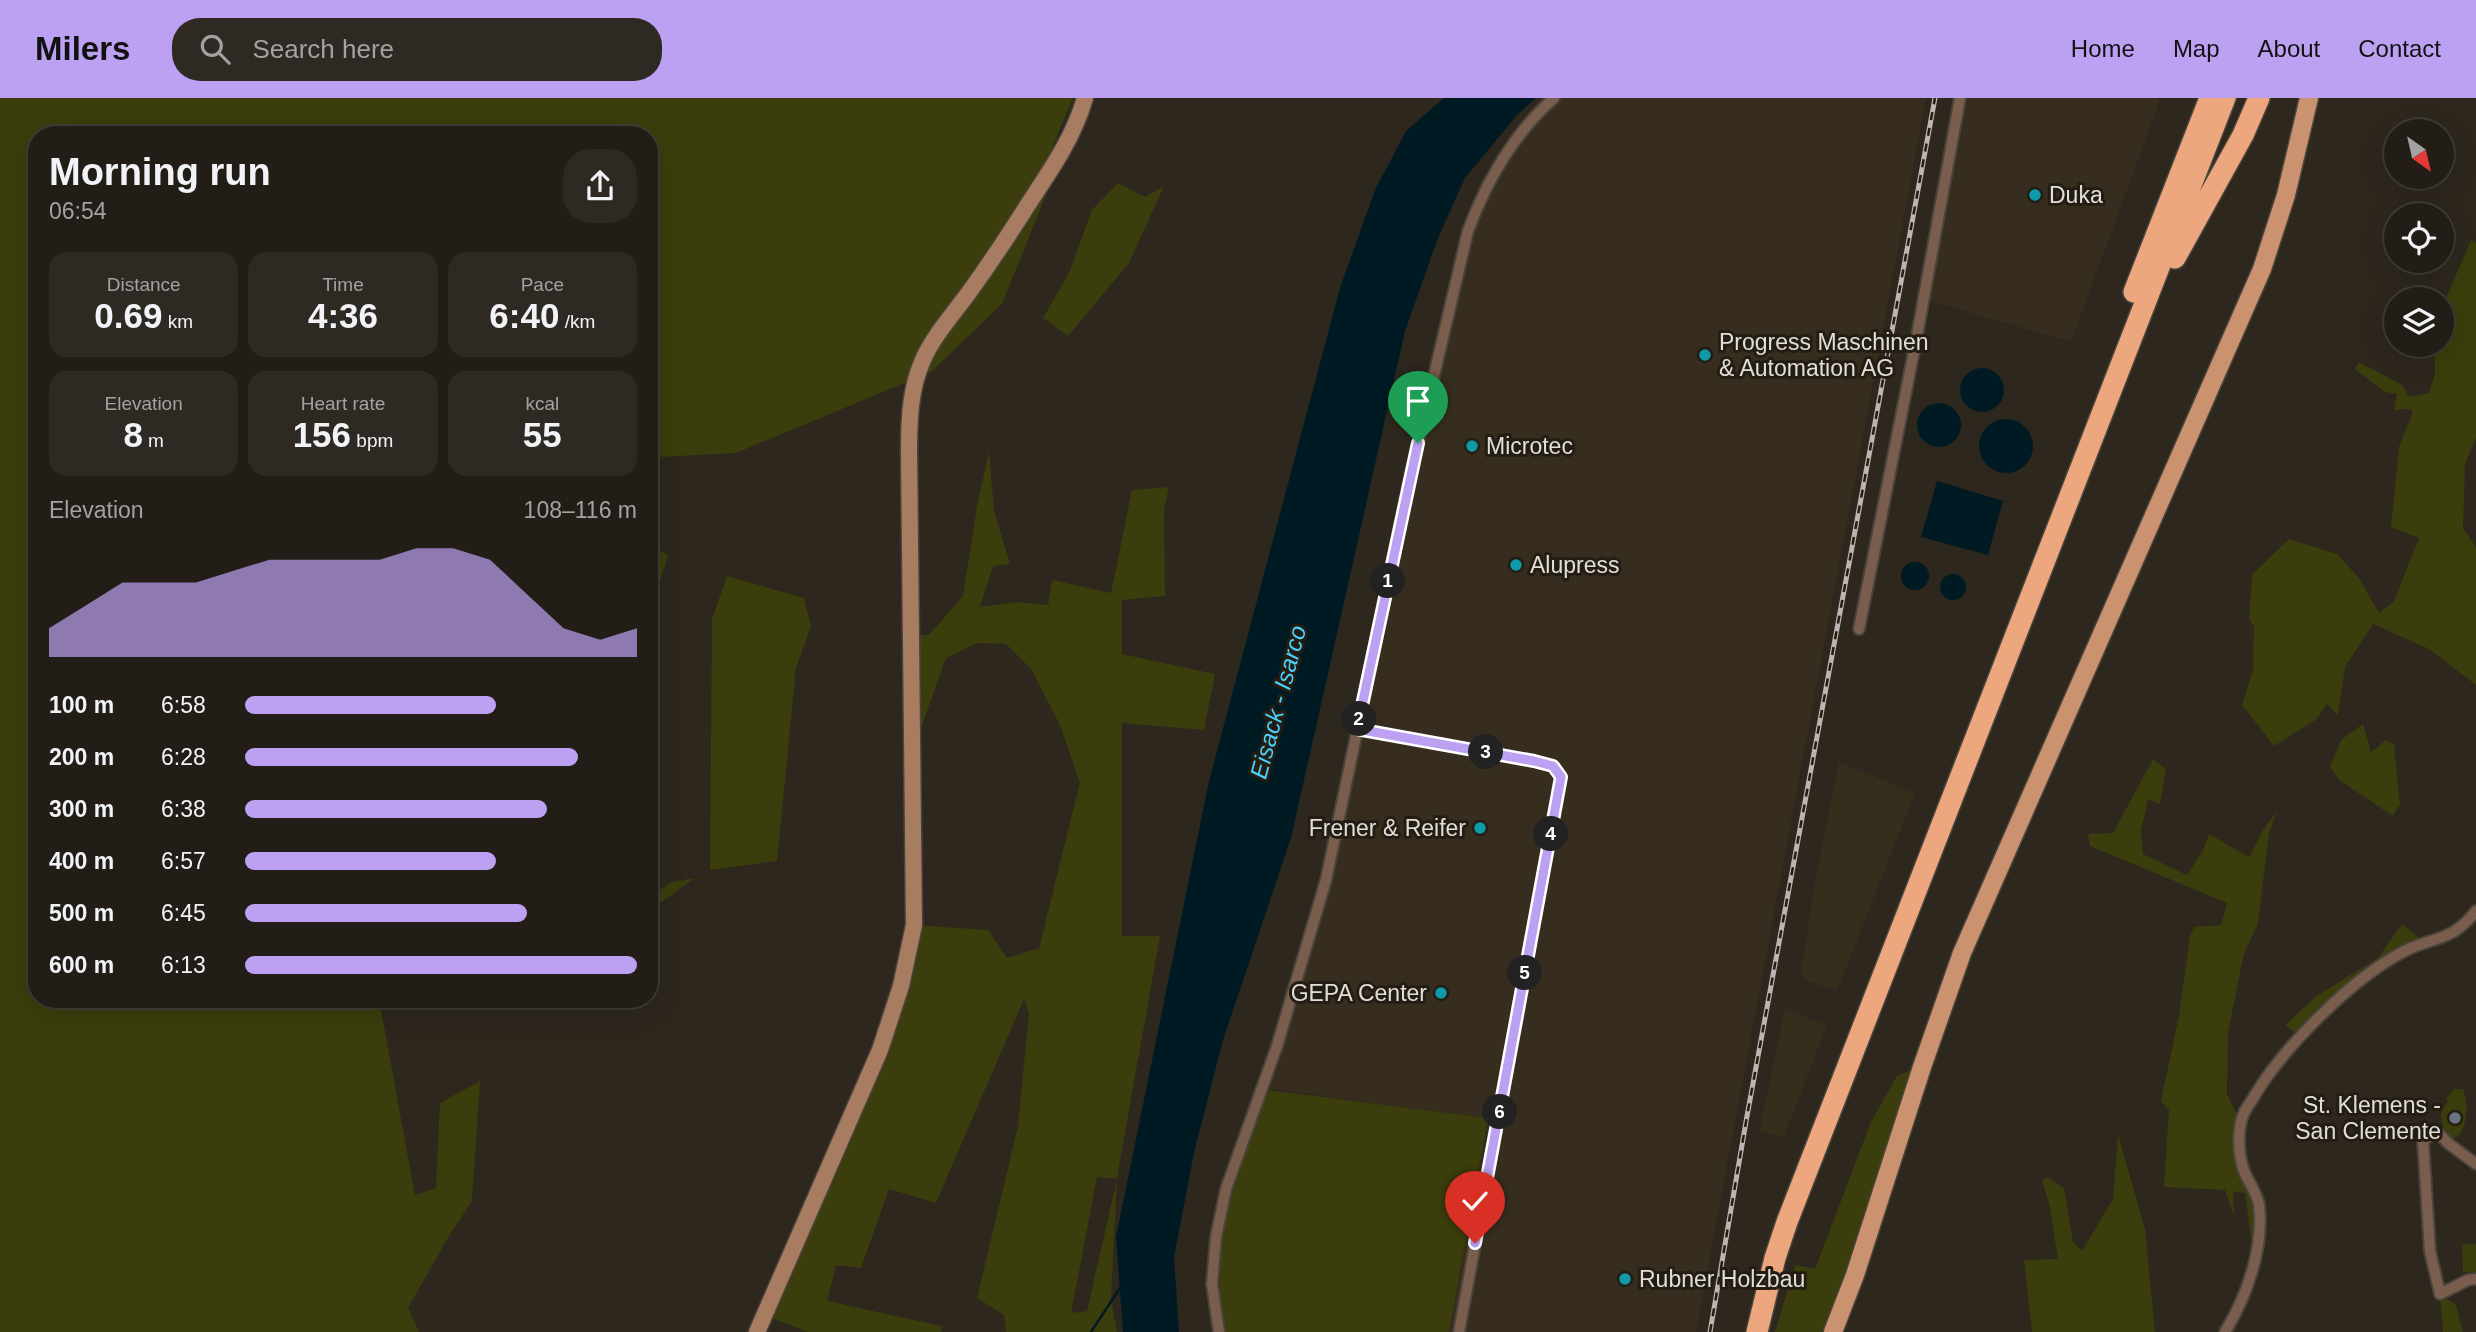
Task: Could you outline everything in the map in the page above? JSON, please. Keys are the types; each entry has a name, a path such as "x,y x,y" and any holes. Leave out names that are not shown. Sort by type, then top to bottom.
{"highway":[{"path":"2174,188 2196,98"},
{"path":"1744,1332 1774,1217 2210,98"},
{"path":"1757,1332 1775,1258 1787,1222 2225,98"},
{"path":"2139,321 2243,135 2259,98"}],"main road":[{"path":"1833,1332 1855,1275 1962,953 2262,270 2280,218 2309,98"}],"street":[{"path":"757,1332 880,1050 901,986 914,925 909,420 913,392 922,362 1063,152 1077,125 1085,98"},
{"path":"1219,1332 1212,1284 1216,1237 1226,1189 1277,1046 1326,880 1409,482 1459,268 1478,205 1492,176 1526,125 1554,98"},
{"path":"1859,629 1916,341 1960,98"},
{"path":"1357,729 1534,761 1553,766 1561,777 1459,1332"},
{"path":"2225,1332 2236,1314 2249,1281 2258,1237 2259,1205 2244,1170 2241,1151 2241,1123 2246,1107 2269,1071 2302,1035 2353,987 2396,956 2413,947 2451,935 2476,911"},
{"path":"2476,1164 2438,1133 2432,1133 2423,1141 2430,1251 2440,1294 2468,1280 2476,1279"}],"shaded area":[{"path":"0,98 1073,98 1053,145 1050,185 1002,304 931,372 736,453 658,458 658,126 28,126 28,1008 381,1008 415,1195 436,1188 440,1103 480,1081 472,1201 408,1308 419,1332 0,1332"},
{"path":"1554,98 1926,98 1696,1332 1449,1332 1488,1118 1262,1088 1302,969 1468,231 1492,176"},
{"name":"Duka","path":"1964,98 2158,98 2158,106 2071,342 1927,300"},
{"path":"1118,183 1145,197 1164,186 1129,263 1068,336 1043,318 1069,273 1092,210"},
{"path":"2471,240 2476,243 2476,438 2465,464 2463,528 2476,547 2476,685 2429,649 2373,624 2345,667 2338,716 2327,704 2317,719 2274,746 2242,705 2253,670 2254,626 2249,620 2252,575 2289,539 2337,554 2359,578 2379,613 2394,601 2419,538 2391,527 2399,447 2413,412 2410,409 2394,410 2397,394 2385,392 2355,369 2359,362 2402,385 2409,397 2429,393 2435,374 2435,357 2454,357 2454,287 2451,287"},
{"path":"989,451 994,511 1010,564 993,566 980,607 1016,602 1048,605 1052,580 1111,593 1132,490 1169,487 1164,509 1165,596 1122,600 1122,654 1215,674 1204,730 1122,723 1122,936 1160,936 1117,1179 1111,1299 1117,1332 1006,1332 1004,1315 977,1298 1018,1126 1029,1013 1024,999 936,1203 889,1189 861,1268 836,1265 827,1301 942,1326 941,1332 808,1332 764,1315 780,1280 813,1182 882,1034 914,925 988,930 1007,958 1039,948 1080,783 1060,725 1031,669 1006,644 977,643 946,658 912,753 912,660 903,635 929,635 963,596 977,506","holes":["1097,1177 1117,1179 1087,1311 1071,1313"]},
{"path":"658,549 668,555 658,588"},
{"path":"727,576 804,598 811,626 796,668 777,861 710,870 712,619"},
{"path":"2363,724 2371,752 2386,740 2394,744 2400,804 2393,816 2339,780 2330,766 2342,739"},
{"path":"2153,759 2166,769 2160,804 2148,799 2141,831 2143,854 2187,875 2203,850 2209,834 2249,857 2277,811 2269,833 2258,924 2244,953 2228,1033 2227,1094 2241,1123 2241,1151 2259,1204 2254,1262 2245,1193 2233,1192 2234,1216 2225,1190 2164,1187 2169,1110 2161,1101 2179,1016 2190,936 2194,927 2221,925 2227,903 2090,846 2088,834 2113,833"},
{"path":"1839,762 1915,793 1837,991 1806,980 1801,970"},
{"path":"695,878 658,905 658,892 672,882"},
{"path":"2402,924 2424,942 2360,984 2303,1038 2285,1025 2315,997 2378,958"},
{"path":"1785,1009 1827,1025 1784,1137 1759,1132"},
{"path":"1911,1070 1905,1097 1848,1268 1822,1332 1775,1332 1795,1265 1815,1269 1871,1122 1897,1076"},
{"path":"2454,1089 2463,1089 2466,1115 2460,1134 2450,1139 2445,1134 2441,1113 2448,1102 2446,1099"},
{"path":"1268,1090 1488,1118 1449,1332 1223,1332 1220,1266 1228,1208 1245,1150"},
{"path":"2118,1134 2145,1229 2155,1332 2032,1332 2024,1260 2058,1259 2049,1203 2042,1180 2047,1177 2064,1188 2073,1242 2082,1251 2113,1199"},
{"path":"2462,1244 2476,1244 2476,1272 2463,1272"},
{"path":"2440,1294 2456,1305 2463,1332 2443,1332"}],"water":[{"name":"Eisack - Isarco","path":"1444,98 1536,98 1518,114 1465,178 1438,238 1405,331 1291,838 1223,1040 1195,1148 1174,1257 1179,1332 1123,1332 1116,1237 1209,781 1340,288 1375,190 1406,131"},
{"path":"1982,368 1991,369 1998,374 2003,381 2003,399 1998,406 1991,411 1982,412 1973,411 1966,406 1961,399 1960,390 1961,381 1966,374 1973,369"},
{"path":"1939,403 1955,409 1961,425 1955,441 1939,447 1923,441 1917,425 1923,409"},
{"path":"2011,419 2021,423 2029,431 2033,446 2029,461 2021,469 2001,473 1991,469 1983,461 1979,441 1983,431 1991,423"},
{"path":"1937,481 2003,501 1988,555 1921,537"},
{"path":"1915,562 1925,566 1929,576 1925,586 1915,590 1905,586 1901,576 1905,566"},
{"path":"1953,574 1962,578 1966,587 1962,596 1953,600 1944,596 1940,587 1944,578"}],"waterway":[{"path":"1091,1332 1120,1288"}],"railway":[{"path":"1710,1332 1747,1116 1935,98"}],"place":[{"name":"Duka","path":"2035,195"},
{"name":"Progress Maschinen & Automation AG","path":"1705,355"},
{"name":"Microtec","path":"1472,446"},
{"name":"Alupress","path":"1516,565"},
{"name":"Frener & Reifer","path":"1480,828"},
{"name":"GEPA Center","path":"1441,993"},
{"name":"St. Klemens - San Clemente","path":"2455,1118"},
{"name":"Rubner Holzbau","path":"1625,1279"}],"route":[{"path":"1418,443 1357,729 1534,761 1553,766 1561,777 1475,1243"}]}
